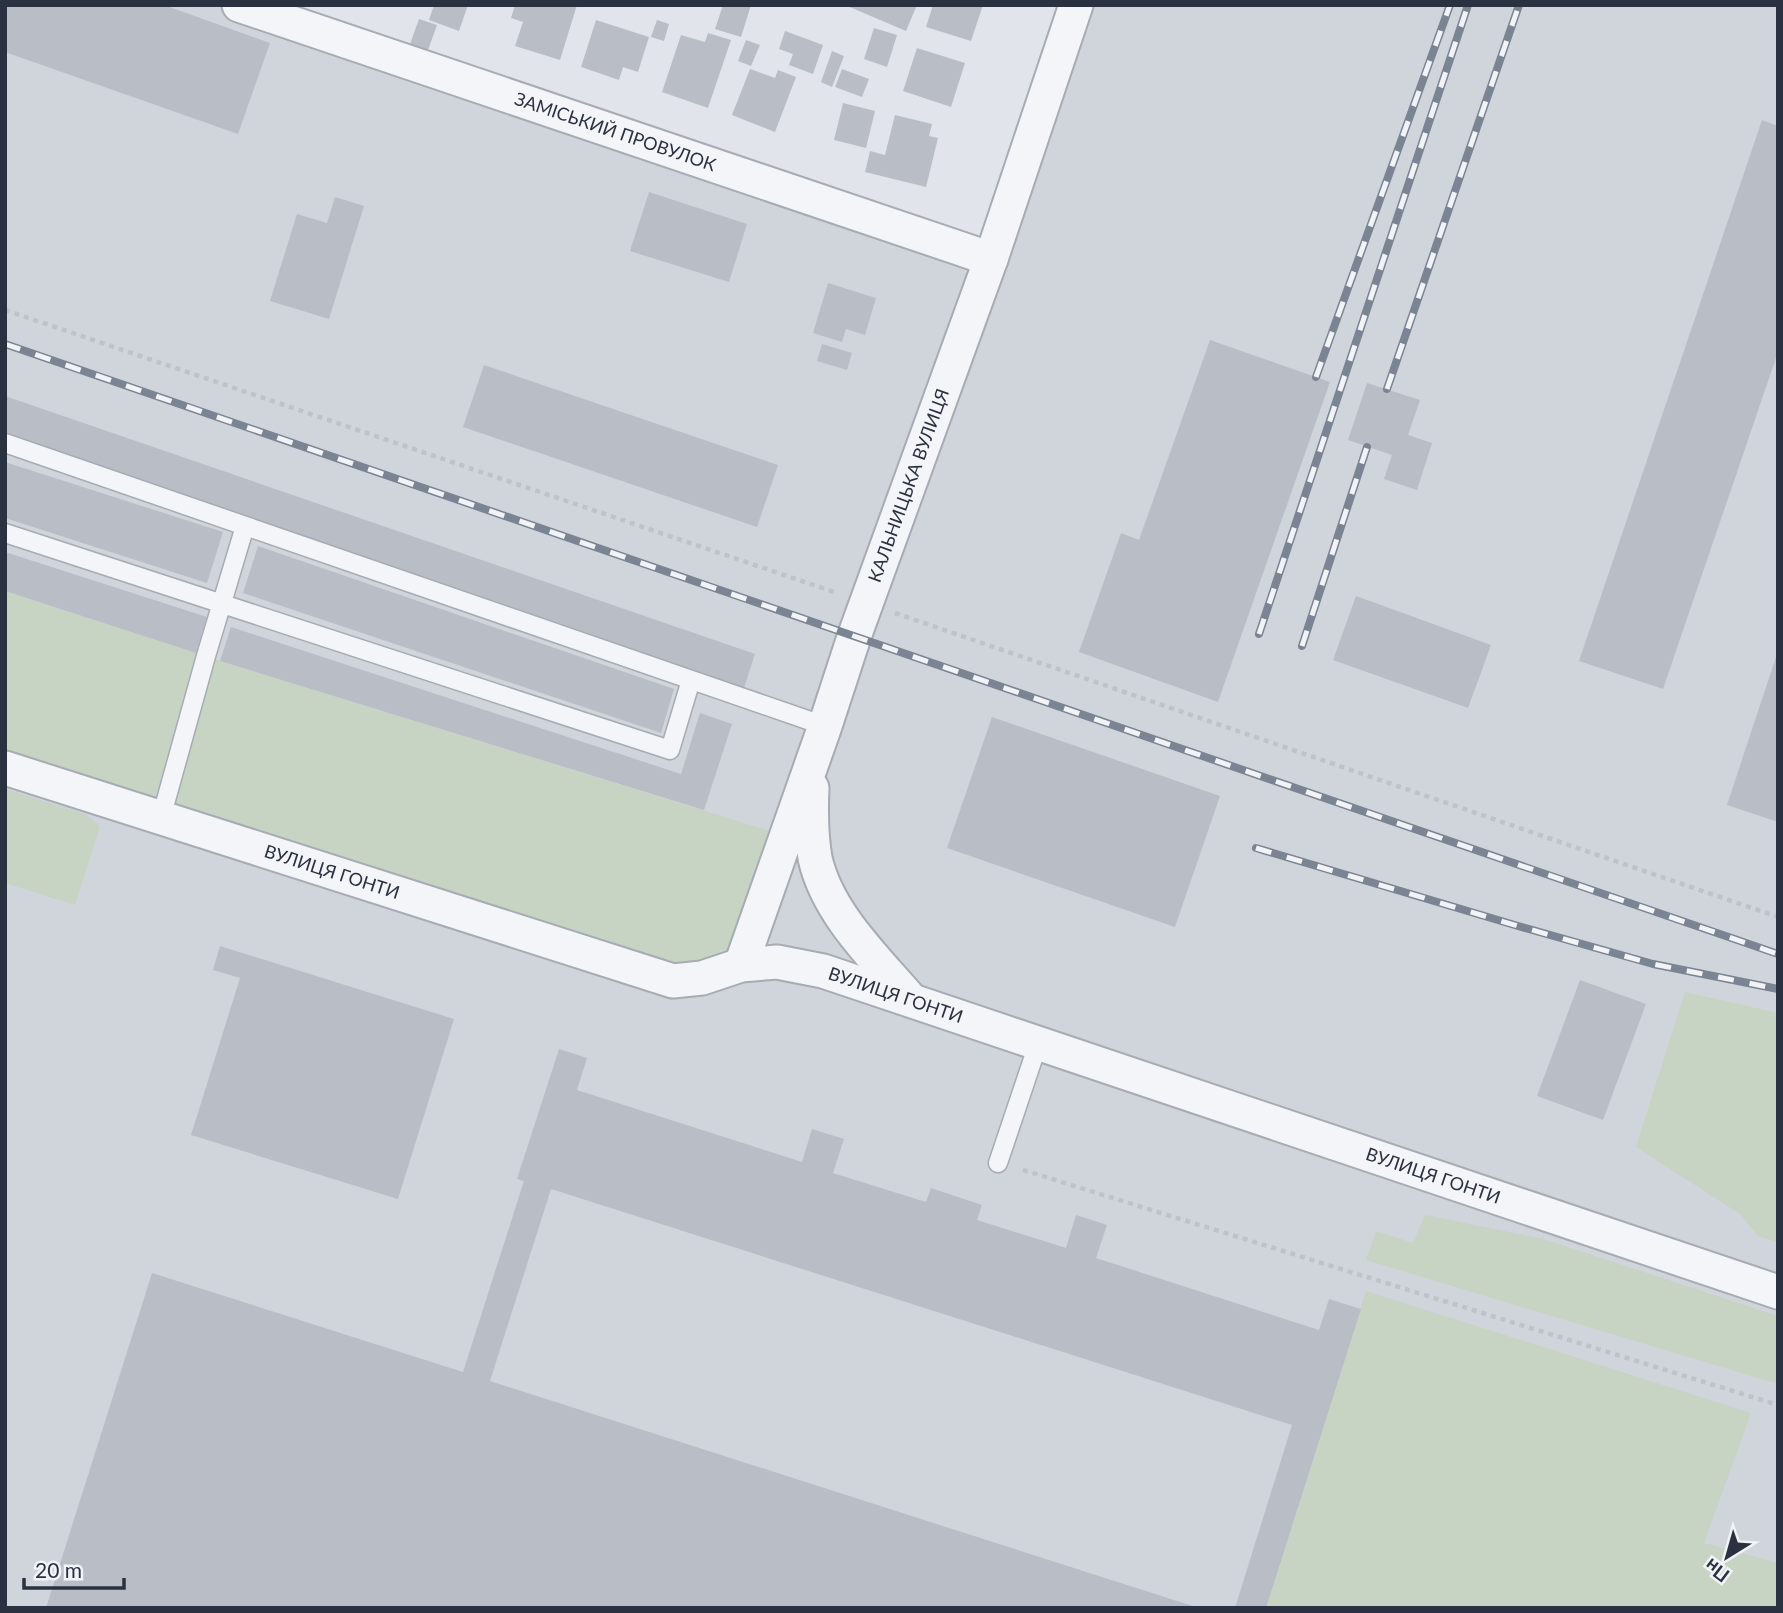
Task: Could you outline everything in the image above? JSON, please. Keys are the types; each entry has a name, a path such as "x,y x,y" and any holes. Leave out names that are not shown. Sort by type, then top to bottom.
{"street":[{"name":"ЗАМІСЬКИЙ ПРОВУЛОК","path":"239,5 991,259"},
{"name":"КАЛЬНИЦЬКА ВУЛИЦЯ","path":"741,965 854,637 991,259 1076,5"},
{"path":"820,740 811,809 815,858 829,895 846,925 912,1002"},
{"name":"ВУЛИЦЯ ГОНТИ","path":"5,768 673,981 702,978 741,965 777,962 823,971 1778,1292"}],"lane":[{"path":"5,443 691,680 820,740"},
{"path":"161,817 245,526"},
{"path":"5,533 670,750 691,680"},
{"path":"998,1163 1038,1044"}],"path":[{"path":"998,1163 1778,1405"}],"shaded area":[{"path":"5,5 234,5 991,260 1077,5 1778,5 1778,1608 5,1608"}],"green space":[{"path":"5,591 220,661 786,836 741,965 702,978 5,768"},
{"path":"5,789 85,814 100,826 75,905 5,883"},
{"path":"1685,992 1778,1013 1778,1242 1758,1236 1740,1214 1636,1147"},
{"path":"1425,1215 1543,1239 1778,1316 1778,1384 1366,1260 1376,1231 1413,1243"},
{"path":"1366,1291 1751,1413 1704,1543 1778,1563 1778,1608 1266,1608"}],"building":[{"path":"5,5 164,5 270,43 238,134 5,52"},
{"path":"434,5 468,5 459,31 429,20"},
{"path":"515,5 577,5 560,60 515,46 523,22 511,18"},
{"path":"723,5 751,5 741,37 715,29"},
{"path":"845,5 917,5 906,31"},
{"path":"933,5 983,5 971,41 926,27"},
{"path":"419,19 437,25 427,53 409,47"},
{"path":"596,20 649,37 638,72 623,67 619,80 581,67"},
{"path":"657,20 669,24 664,41 651,37"},
{"path":"874,28 897,35 887,67 864,59"},
{"path":"785,31 823,45 813,74 789,65 793,54 779,49"},
{"path":"708,33 731,40 708,108 662,92 681,35 705,42"},
{"path":"746,40 760,45 751,66 738,61"},
{"path":"917,48 965,63 951,107 903,91"},
{"path":"832,51 844,56 832,87 821,82"},
{"path":"750,69 775,78 778,70 796,77 775,132 732,115"},
{"path":"842,69 869,79 862,97 835,87"},
{"path":"843,103 875,111 866,148 834,140"},
{"path":"895,115 932,124 929,136 938,138 926,187 865,172 870,151 885,155"},
{"path":"1762,120 1778,126 1778,352 1663,689 1579,661"},
{"path":"649,192 747,224 729,282 630,251"},
{"path":"335,197 364,206 329,319 270,301 297,214 327,223"},
{"path":"828,283 876,298 865,335 846,329 842,342 813,333"},
{"path":"1210,340 1330,382 1218,702 1079,652 1121,533 1139,540"},
{"path":"822,344 852,353 847,370 817,361"},
{"path":"484,365 778,465 757,527 463,427"},
{"path":"1367,383 1420,400 1408,435 1432,443 1417,490 1384,479 1392,455 1348,440"},
{"path":"5,396 755,654 744,688 5,435"},
{"path":"5,462 223,532 207,583 5,518"},
{"path":"258,546 674,689 661,733 243,593"},
{"path":"5,552 207,617 196,653 5,591"},
{"path":"1356,596 1491,645 1468,708 1333,660"},
{"path":"231,627 681,774 700,713 732,724 704,810 220,661"},
{"path":"1778,654 1778,822 1727,805"},
{"path":"992,717 1220,796 1175,927 947,848"},
{"path":"220,946 454,1019 398,1199 191,1135 240,978 213,970"},
{"path":"1580,980 1646,1004 1603,1120 1537,1096"},
{"path":"559,1049 587,1058 577,1090 802,1162 812,1129 844,1139 833,1173 926,1202 931,1188 982,1205 977,1220 1066,1248 1076,1215 1107,1225 1096,1258 1319,1330 1329,1299 1361,1309 1266,1608 1235,1608 1292,1425 551,1189 490,1381 1199,1608 46,1608 152,1273 463,1372 524,1181 517,1179"}],"railway":[{"path":"1316,377 1450,5"},
{"path":"1259,634 1468,5"},
{"path":"1387,389 1519,5"},
{"path":"5,344 1778,954"},
{"path":"1302,646 1367,447"},
{"path":"1256,848 1653,964 1778,989"}]}
